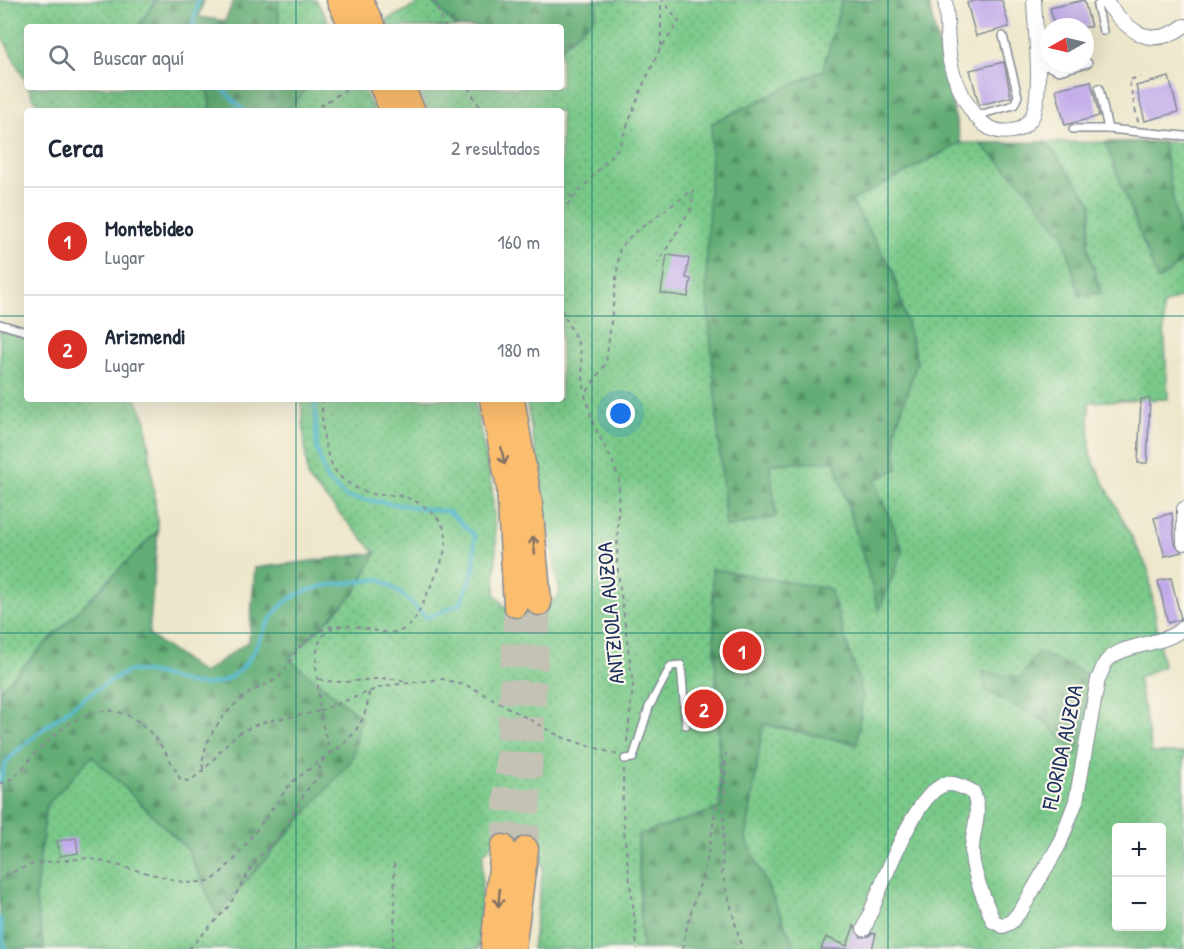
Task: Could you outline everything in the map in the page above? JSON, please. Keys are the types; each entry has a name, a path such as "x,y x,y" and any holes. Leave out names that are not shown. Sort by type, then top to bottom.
{"highway":[{"path":"339,0 351,24"},
{"path":"360,0 372,24"},
{"path":"383,90 392,108"},
{"path":"403,90 412,108"},
{"path":"493,402 527,604 530,504 513,402"},
{"path":"493,949 514,848 513,949"}],"street":[{"path":"945,0 947,47 954,73 975,116 984,127 1000,132 1016,131 1026,125 1033,115 1036,69 1034,0"},
{"path":"1104,0 1123,23 1145,36 1159,38 1172,34 1184,26"},
{"path":"1184,509 1184,543"},
{"name":"FLORIDA AUZOA","path":"864,929 913,814 930,794 945,784 960,785 973,792 978,803 978,814 972,848 979,884 993,921 1002,926 1011,922 1059,845 1076,801 1096,689 1107,661 1121,653 1174,636 1184,627"}],"lane":[{"path":"1103,31 1097,6 1104,0"},
{"path":"975,116 1014,105 1018,96 1003,36"},
{"path":"1036,69 1040,68"},
{"path":"1099,88 1107,129"},
{"path":"1073,129 1107,129 1140,134 1184,136"},
{"path":"0,324 24,331"},
{"path":"626,759 633,758 649,707 671,666 681,665 686,725"}],"path":[{"path":"434,0 444,24"},
{"path":"660,49 662,0"},
{"path":"564,208 620,147 642,85 660,49 680,22 662,0"},
{"path":"1140,77 1129,80 1140,134"},
{"path":"317,108 345,90"},
{"path":"470,90 480,108"},
{"path":"585,395 606,363 620,247 635,232 693,190 692,207 658,263"},
{"path":"564,198 575,195"},
{"name":"ANTZIOLA AUZOA","path":"564,315 580,347 585,395 594,426 612,460 619,480 617,564 633,685 622,793 624,838 637,949"},
{"path":"203,769 202,760 210,738 230,709 251,692 282,674 299,647 319,631 334,625 396,631 410,624 434,578 446,539 445,529 437,517 423,506 403,496 371,494 356,488 338,473 328,454 324,435 322,402"},
{"path":"330,753 319,711 318,650 321,640 330,629 345,625"},
{"path":"319,679 349,682 385,677 410,683"},
{"path":"0,783 8,782 38,750 71,722 88,713 105,709 123,712 140,721 158,739 180,779 187,781 195,778 222,747 256,724 274,718 319,711 369,691 443,679 471,687 540,727 626,759"},
{"path":"0,877 15,869 88,858 187,884 212,880 236,859 291,783 352,737 367,705 369,691"},
{"path":"189,949 229,906 254,863 283,830 306,791 322,773 319,766 330,753"},
{"path":"683,949 686,927 706,860 714,807 726,753 722,873 742,949"},
{"path":"392,949 395,911 394,861"}],"green space":[{"path":"0,0 156,0 140,24 24,24 24,78 0,32"},
{"path":"156,0 204,0 199,17 225,21 234,0 278,0 279,24 140,24"},
{"path":"278,0 316,0 329,24 279,24"},
{"path":"431,0 453,24 388,24 386,20"},
{"path":"431,0 597,0 596,16 564,45 564,24 453,24"},
{"path":"597,0 842,0 824,70 712,123 770,464 835,461 879,610 903,550 874,480 897,469 895,430 917,362 893,271 851,201 961,143 1184,142 1184,296 1163,305 1168,399 1089,402 1090,455 1148,569 1163,666 1138,678 1152,753 1184,753 1184,949 793,949 794,944 746,839 763,724 857,744 712,569 721,808 638,835 642,949 532,949 543,868 538,845 495,842 483,854 479,949 44,949 35,898 46,806 92,755 188,850 217,915 361,717 288,659 354,594 376,553 308,479 301,402 475,402 492,488 496,544 495,594 504,606 547,606 560,594 527,402 564,402 564,108 427,108 418,90 564,90 564,45 596,16"},
{"path":"842,0 928,0 961,143 851,201 893,271 917,362 895,430 897,469 874,480 903,550 879,611 835,461 770,464 776,517 726,528 706,283 712,123 823,70"},
{"path":"30,90 206,90 210,99 209,108 39,108"},
{"path":"206,90 305,90 290,108 209,108 210,99"},
{"path":"305,90 364,90 372,108 290,108"},
{"path":"1046,142 1092,203 1088,248 1101,293 1079,296 1064,235 1022,184 979,143"},
{"path":"1105,142 1163,142 1184,260 1158,281"},
{"path":"0,331 24,338 24,402 137,402 146,421 158,530 0,690"},
{"path":"158,530 149,635 203,673 249,641 255,568 376,553 354,594 289,659 361,717 352,760 217,915 188,850 92,756 46,806 35,898 44,949 0,949 0,690"},
{"path":"712,569 830,589 863,695 857,744 763,724 746,839 794,945 793,949 642,949 638,835 721,808"},
{"path":"1038,652 1091,676 1077,756 1044,720 986,691 983,672 1020,678"}],"building":[{"path":"978,0 1002,0 1009,27 976,36 967,3"},
{"path":"1084,0 1089,18 1053,18 1050,8"},
{"path":"1004,62 1011,97 979,105 970,70"},
{"path":"1169,77 1178,112 1145,121 1136,86"},
{"path":"1091,81 1099,116 1065,125 1056,89"},
{"path":"667,255 689,258 686,278 691,279 688,297 661,293"},
{"path":"1141,399 1150,399 1147,463 1138,463"},
{"path":"1172,513 1175,544 1182,552 1165,556 1154,518"},
{"path":"1171,578 1181,619 1168,623 1158,581"},
{"path":"697,695 711,696 710,724 696,723"},
{"path":"76,838 78,853 60,856 57,841"},
{"path":"854,926 861,937 876,934 872,949 821,949 826,937 847,946"}],"waterway":[{"path":"194,24 198,0"},
{"path":"224,90 241,108"},
{"path":"0,782 5,764 26,743 87,696 122,674 144,671 201,685 225,680 236,673 251,656 273,615 291,598 302,592 328,585 380,579 404,596 427,618 461,603 474,568 475,536 449,512 346,497 327,480 317,449 315,402"},
{"path":"0,918 5,949"}],"tunnel":[{"path":"526,849 539,603"},
{"path":"503,847 516,605"}],"place":[{"name":"Montebideo","path":"742,651"},
{"name":"Arizmendi","path":"704,709"}]}
